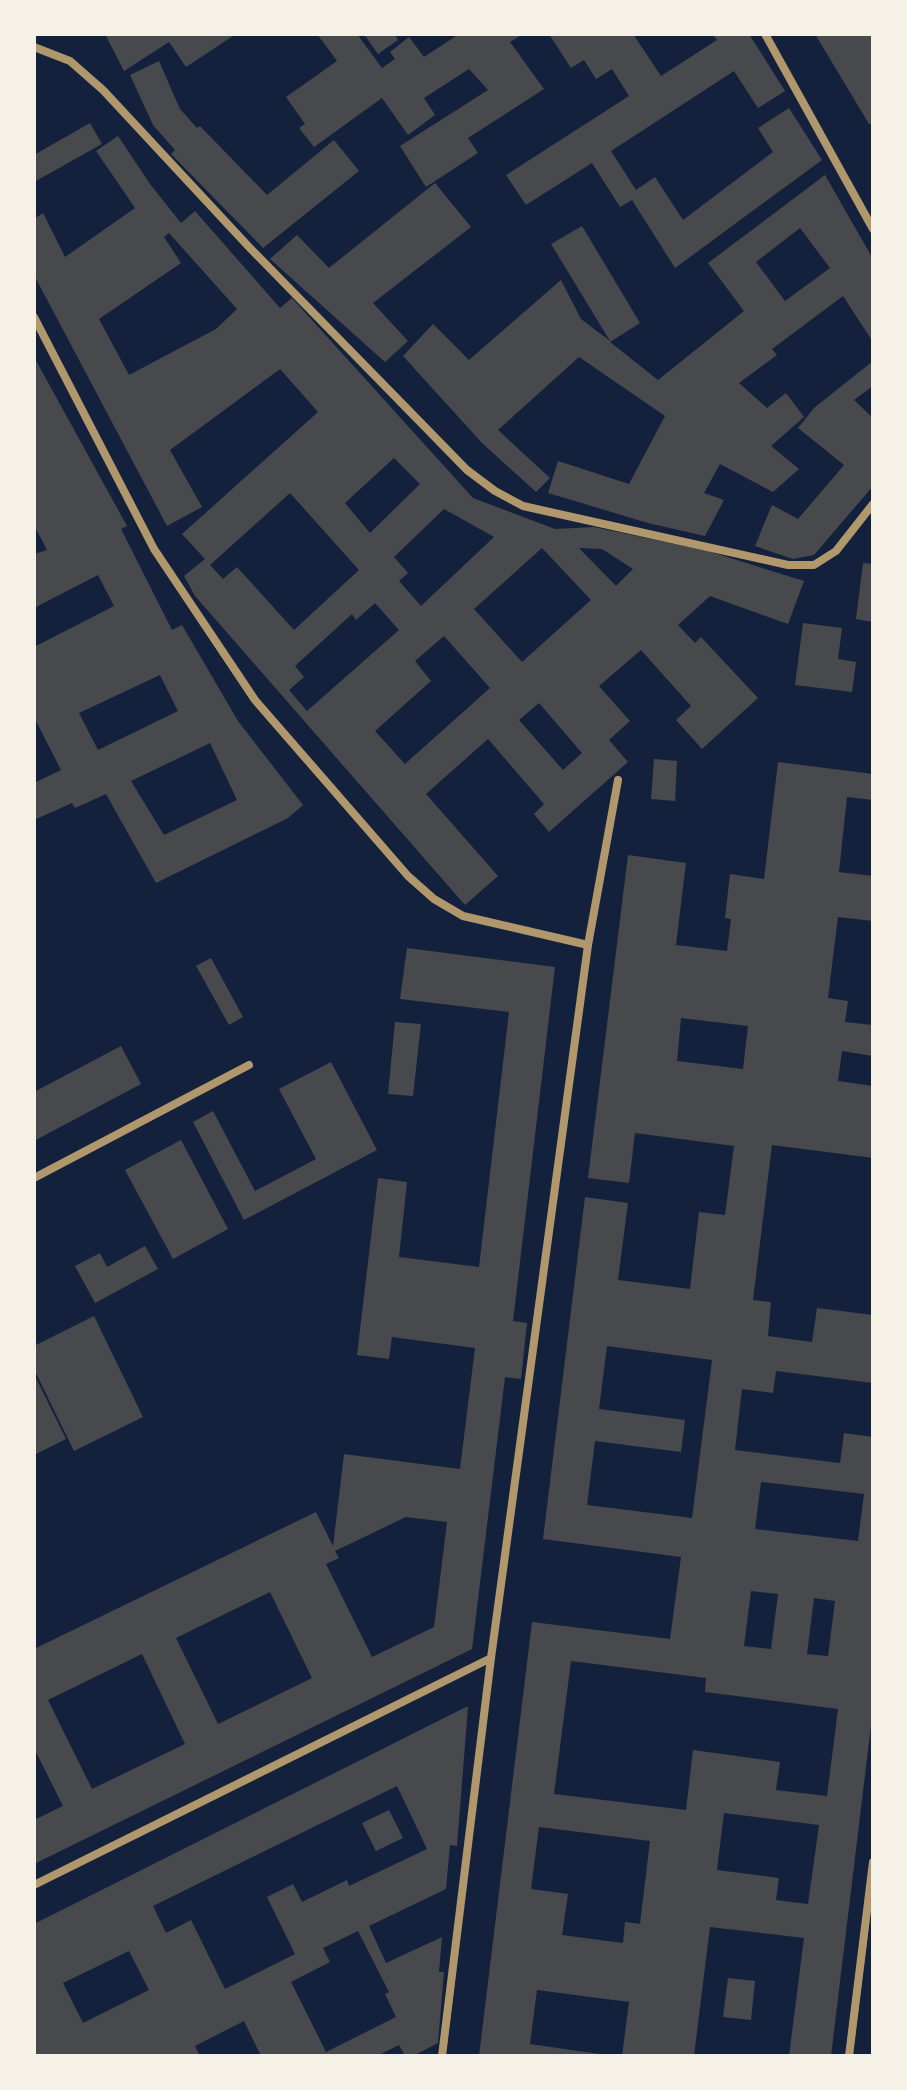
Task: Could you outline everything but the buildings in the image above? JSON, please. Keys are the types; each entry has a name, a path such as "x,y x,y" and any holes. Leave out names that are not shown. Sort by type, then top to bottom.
{"street":[{"path":"765,34 873,229"},
{"path":"34,47 70,61 103,90 249,247 467,470 495,491 523,506 788,565 814,565 836,551 873,504"},
{"path":"34,317 154,549 255,700 408,876 434,899 463,916 588,945"},
{"path":"442,2056 491,1658 588,945 618,780"},
{"path":"34,1178 249,1065"},
{"path":"34,1885 491,1658"},
{"path":"849,2056 873,1862"}]}
